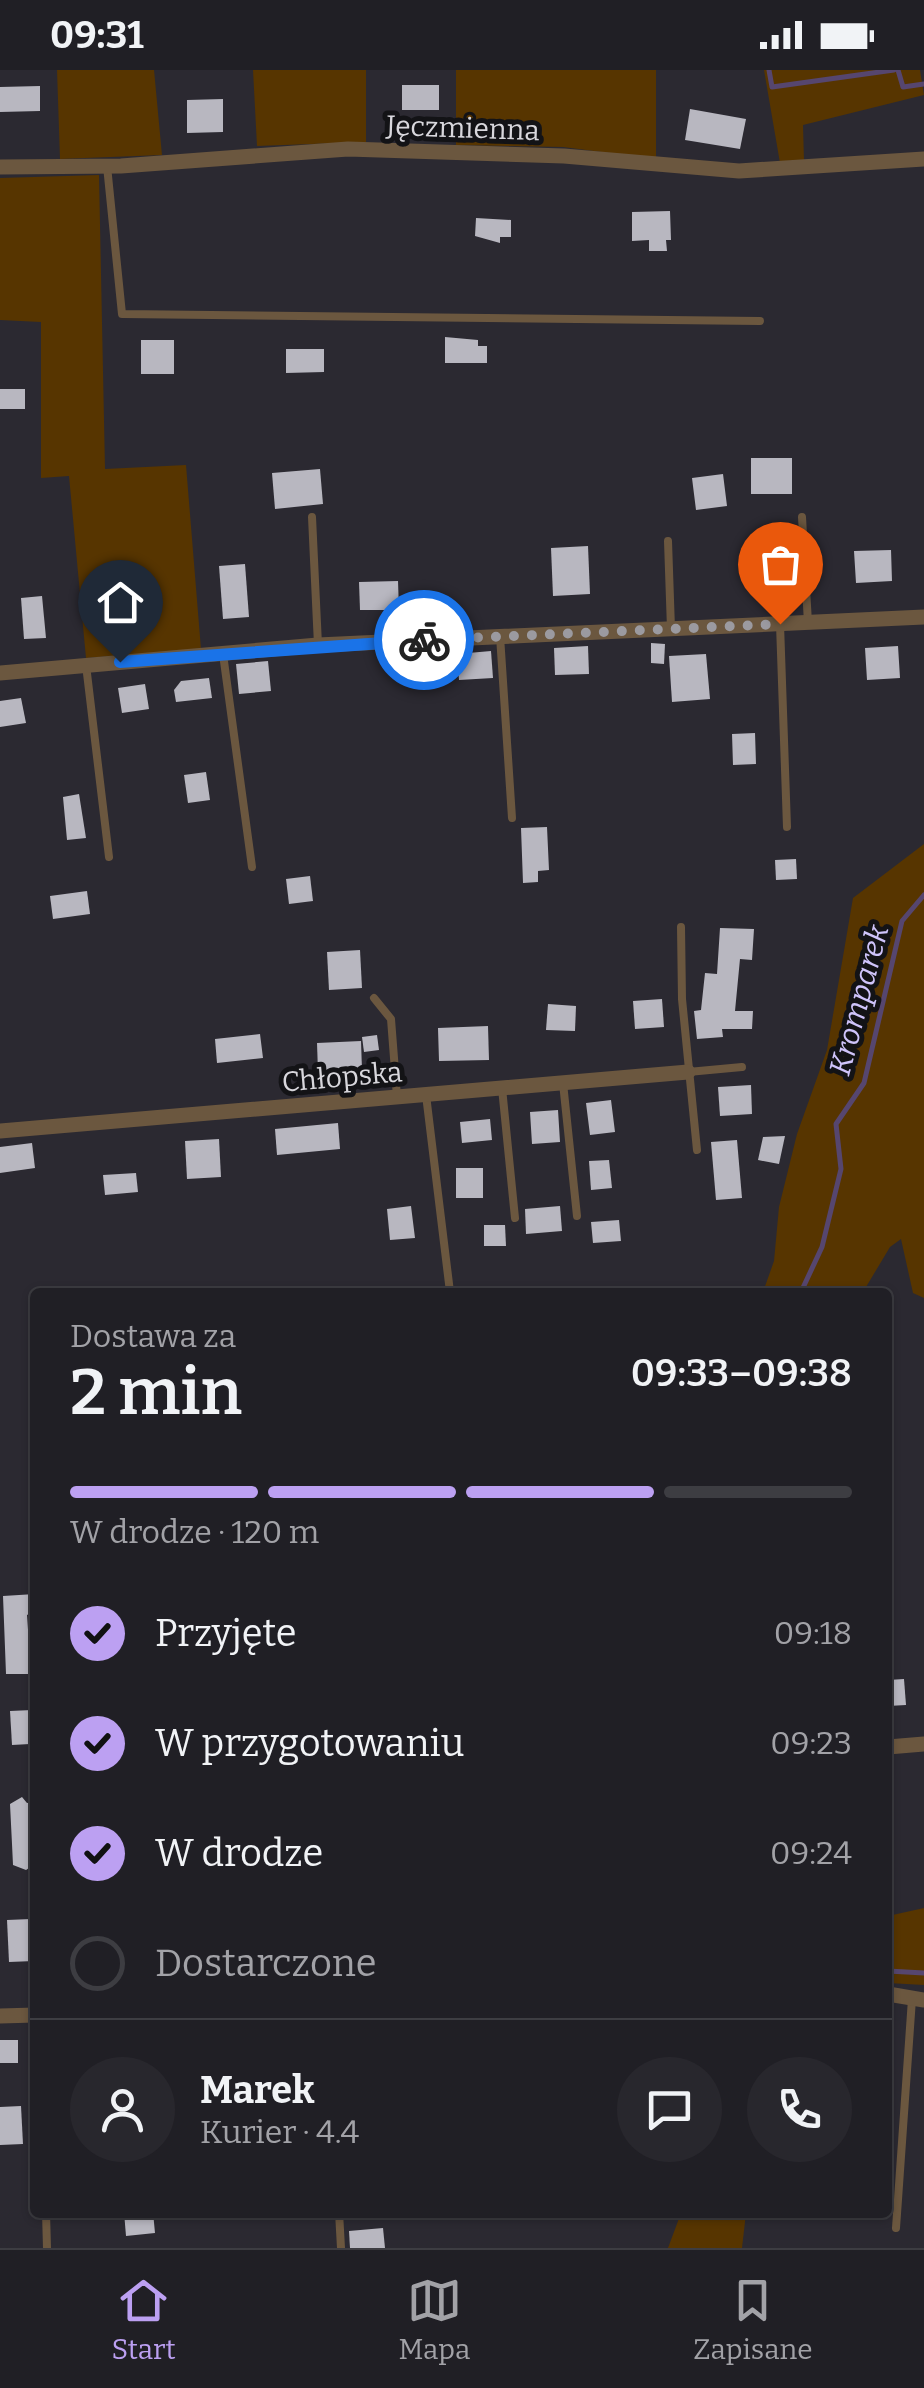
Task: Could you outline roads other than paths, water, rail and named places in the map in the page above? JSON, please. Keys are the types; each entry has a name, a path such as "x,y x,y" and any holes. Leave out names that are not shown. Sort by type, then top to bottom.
{"street":[{"name":"Jęczmienna","path":"0,167 107,166 348,149 564,156 739,171 924,159"},
{"path":"0,673 318,644 924,617"},
{"name":"Chłopska","path":"0,1131 688,1072"},
{"path":"892,1746 924,1744"},
{"path":"892,1995 918,1999"},
{"path":"0,2016 30,2015"}],"lane":[{"path":"107,166 122,314 760,321"},
{"path":"802,516 808,622"},
{"path":"312,518 318,644"},
{"path":"668,541 671,629"},
{"path":"780,624 786,827"},
{"path":"500,636 512,818"},
{"path":"223,654 252,867"},
{"path":"86,666 109,857"},
{"path":"681,927 688,1072 697,1150"},
{"path":"374,998 391,1019 398,1097"},
{"path":"688,1072 742,1067"},
{"path":"563,1083 577,1216"},
{"path":"502,1088 515,1218"},
{"path":"426,1095 450,1288"},
{"path":"896,2228 918,1999"},
{"path":"46,2218 48,2248"},
{"path":"339,2218 341,2248"}],"waterway":[{"path":"769,70 772,87 894,70"},
{"path":"898,70 903,87 924,84"},
{"name":"Kromparek","path":"803,1288 822,1247 841,1169 836,1124 864,1083 902,921 924,895"},
{"path":"892,1971 924,1973"}]}
